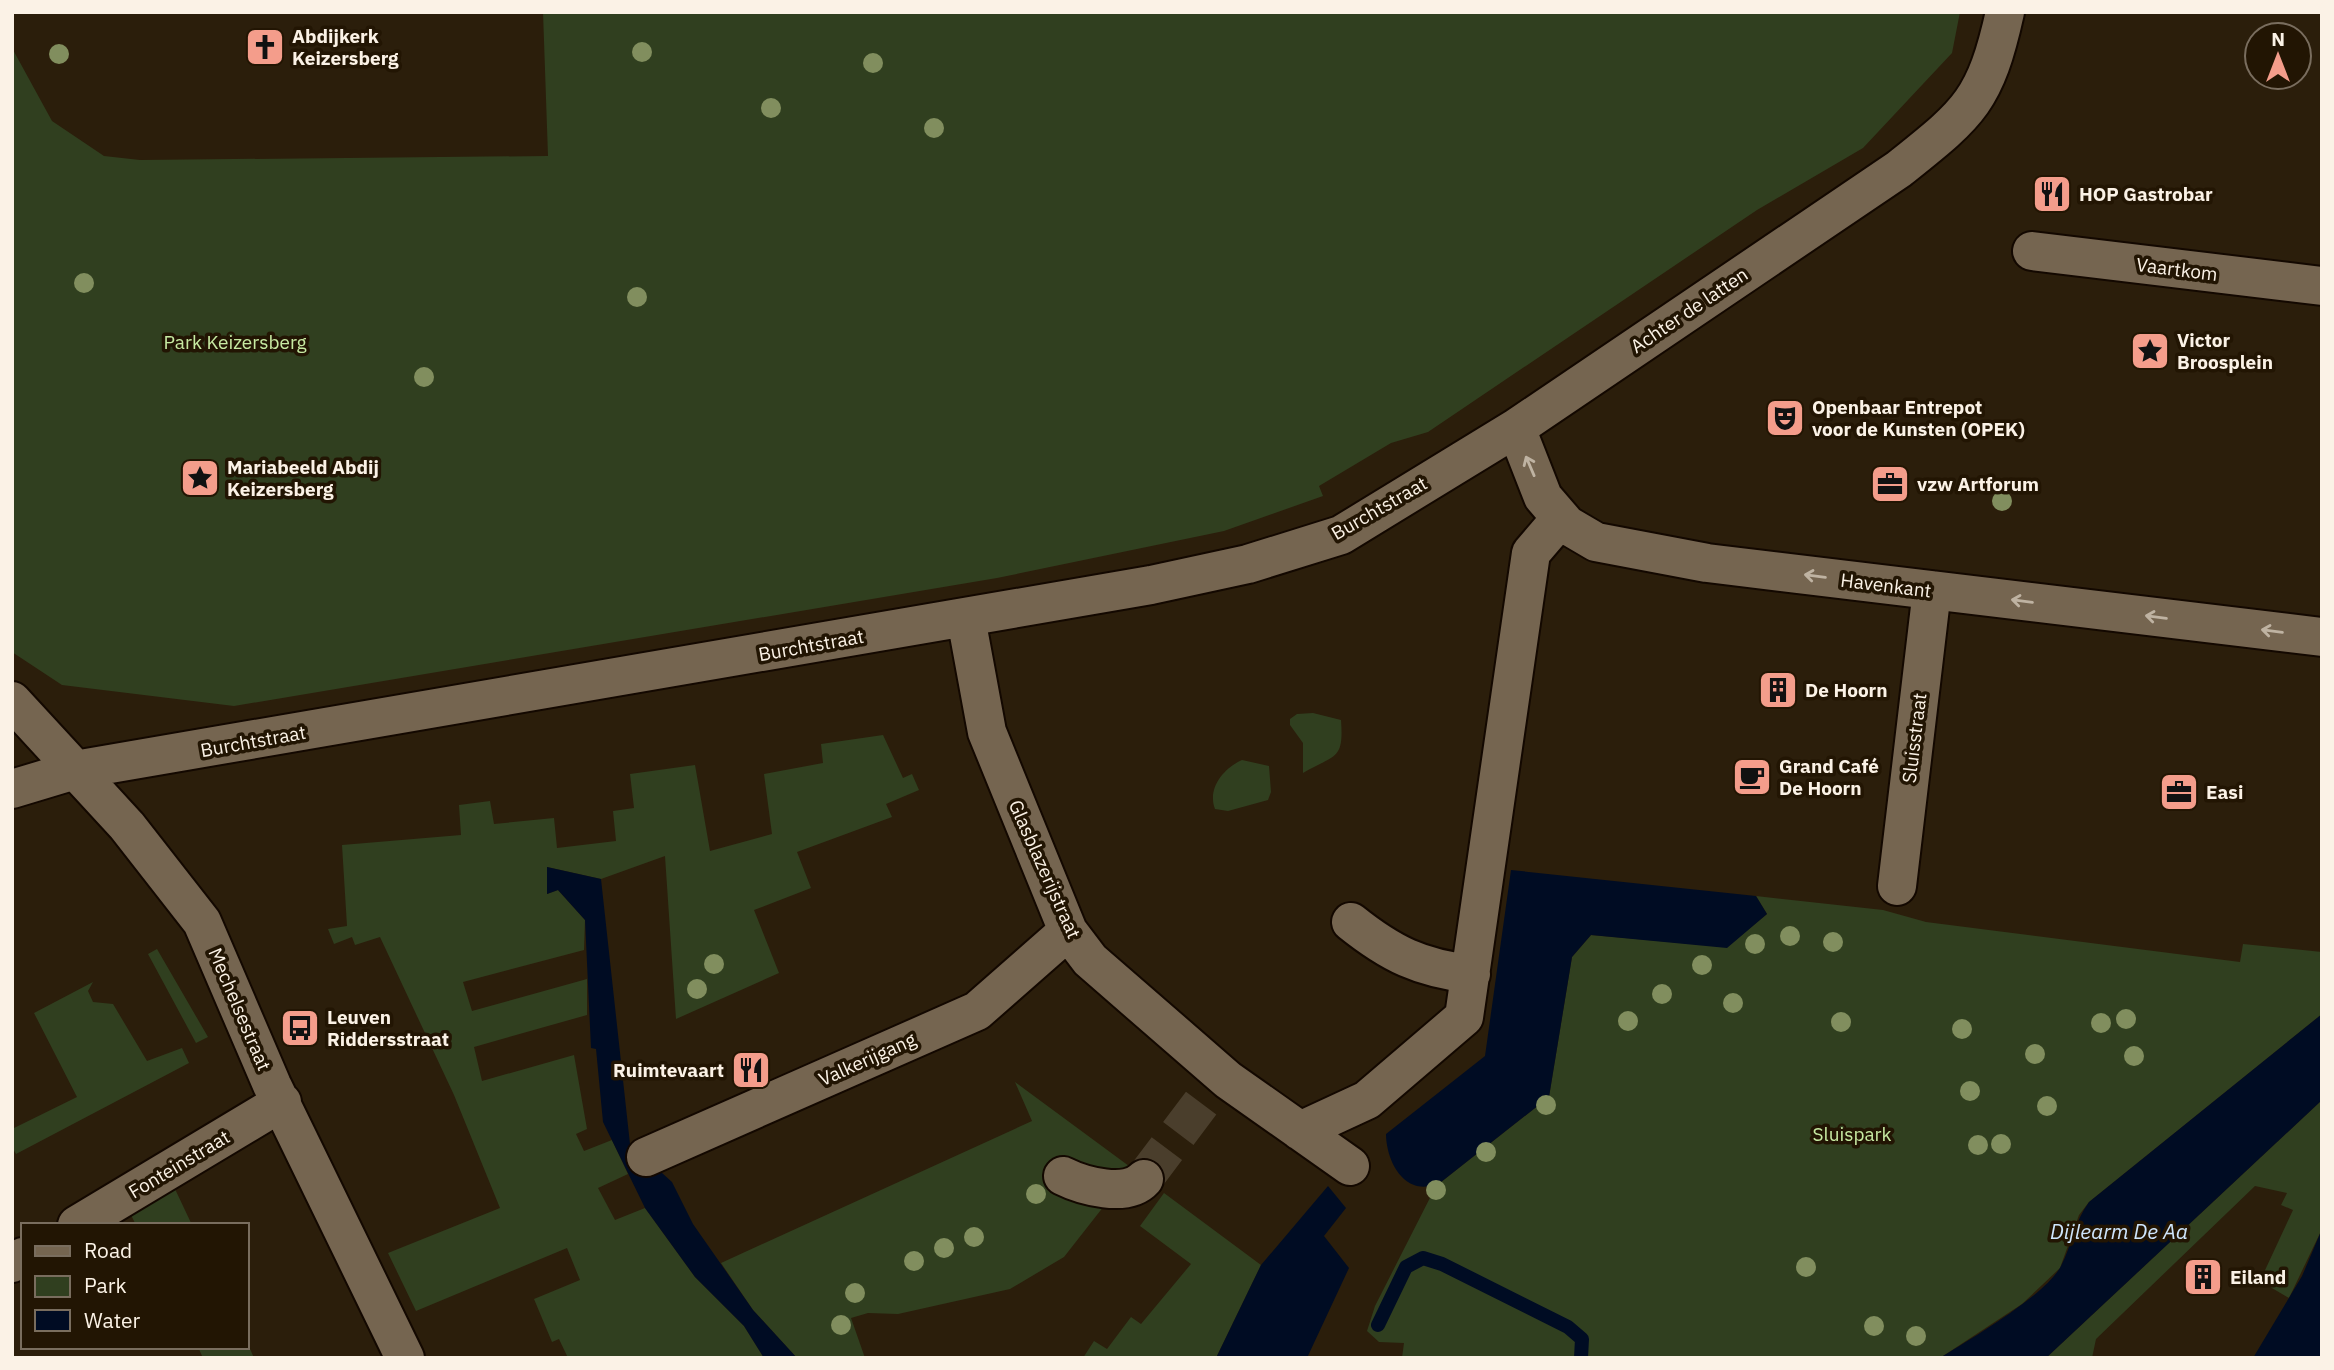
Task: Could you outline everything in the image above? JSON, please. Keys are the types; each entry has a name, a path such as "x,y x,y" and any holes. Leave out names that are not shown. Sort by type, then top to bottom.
{"street":[{"name":"Achter de latten","path":"1516,428 1863,193 1956,123 1978,96 1994,62 2005,12"},
{"name":"Vaartkom","path":"2032,251 2322,286"},
{"name":"Havenkant","path":"1516,428 1543,497 1561,518 1596,542 1707,563 2322,637"},
{"name":"Burchtstraat","path":"12,789 75,770 966,618 1248,564 1340,535 1516,428"},
{"path":"1300,1131 1367,1100 1465,1017 1531,553 1561,518"},
{"name":"Sluisstraat","path":"1897,886 1931,590"},
{"name":"Glasblazerijstraat","path":"966,618 987,732 1068,931 1090,960 1213,1086 1300,1131 1350,1166"},
{"name":"Mechelsestraat","path":"12,701 127,826 202,922 282,1102 405,1358"},
{"path":"1351,922 1385,949 1434,970 1471,974"},
{"name":"Valkerijgang","path":"646,1157 978,1011 1068,931"},
{"name":"Fonteinstraat","path":"80,1223 282,1102"},
{"path":"1063,1176 1082,1185 1109,1189 1139,1184 1144,1179"}],"green space":[{"name":"Park Keizersberg","path":"543,12 1960,12 1952,53 1863,148 1757,210 1428,432 1391,443 1319,486 1323,496 1224,531 997,578 234,706 62,685 12,652 12,48 52,121 104,156 140,160 548,156"},
{"path":"1313,713 1341,720 1341,743 1339,750 1330,759 1303,773 1303,743 1290,725 1290,719 1297,714"},
{"path":"883,735 903,778 912,774 919,790 886,804 892,817 797,852 811,888 754,910 779,973 676,1019 665,856 601,879 547,867 547,894 558,890 585,920 584,950 463,982 472,1011 587,979 587,1015 474,1047 482,1081 574,1055 587,1129 576,1134 584,1151 612,1140 628,1174 598,1188 615,1220 645,1208 695,1277 744,1326 764,1358 568,1358 559,1339 552,1342 534,1299 580,1280 567,1248 416,1311 388,1253 500,1208 454,1095 380,937 355,945 352,937 334,944 328,929 347,926 342,845 461,835 459,805 490,801 494,824 554,818 557,848 616,841 613,811 634,808 630,774 695,765 710,851 772,834 764,774 823,763 821,744"},
{"path":"1242,760 1269,766 1271,792 1268,800 1228,811 1215,809 1215,786 1223,773"},
{"name":"Sluispark","path":"1756,896 1883,910 1926,922 2240,962 2243,944 2322,952 2322,1014 2089,1202 2079,1215 2060,1268 2022,1304 1940,1358 1402,1358 1404,1343 1379,1342 1367,1331 1375,1306 1436,1186 1549,1097 1572,957 1591,935 1727,947 1767,914"},
{"path":"157,949 208,1037 196,1043 148,954"},
{"path":"93,982 88,991 93,1002 113,1004 147,1061 182,1048 189,1063 16,1154 12,1147 12,1129 77,1097 34,1013"},
{"path":"1015,1082 1133,1169 1064,1257 1010,1289 898,1314 868,1313 851,1318 865,1358 797,1358 753,1310 721,1263 1032,1121"},
{"path":"2322,1100 2322,1229 2289,1298 2260,1281 2293,1210 2281,1205 2287,1193 2255,1186 2096,1339 2092,1358 2046,1358"},
{"path":"175,1189 191,1223 135,1223 131,1215"},
{"path":"1164,1193 1261,1265 1216,1358 1083,1358 1094,1341 1107,1349 1131,1317 1141,1324 1191,1264 1140,1226"},
{"path":"248,1344 254,1358 203,1358 199,1349 248,1349"}],"water":[{"path":"547,867 601,879 630,1144 672,1182 693,1224 753,1310 797,1358 764,1358 744,1326 695,1277 645,1208 603,1122 596,1049 591,1048 585,920 558,890 547,894"},
{"path":"1511,870 1756,896 1767,914 1727,948 1591,935 1572,957 1549,1097 1436,1186 1416,1186 1407,1182 1397,1171 1390,1156 1386,1134 1485,1056"},
{"name":"Dijlearm De Aa","path":"2322,1014 2322,1100 2046,1358 1940,1358 2006,1316 2040,1290 2061,1266 2080,1217 2089,1202"},
{"path":"1328,1186 1346,1208 1324,1236 1349,1268 1307,1358 1216,1358 1261,1265"},
{"path":"2322,1229 2322,1358 2253,1358 2302,1276"}],"waterway":[{"path":"1378,1325 1406,1267 1423,1258 1442,1264 1568,1327 1582,1339 1581,1358"}],"tunnel":[{"path":"1144,1179 1205,1098"}],"place":[{"name":"Abdijkerk Keizersberg","path":"265,47"},
{"name":"HOP Gastrobar","path":"2052,194"},
{"name":"Victor Broosplein","path":"2150,351"},
{"name":"Openbaar Entrepot voor de Kunsten (OPEK)","path":"1785,418"},
{"name":"Mariabeeld Abdij Keizersberg","path":"200,478"},
{"name":"vzw Artforum","path":"1890,484"},
{"name":"De Hoorn","path":"1778,690"},
{"name":"Grand Café De Hoorn","path":"1752,777"},
{"name":"Easi","path":"2179,792"},
{"name":"Leuven Riddersstraat","path":"300,1028"},
{"name":"Ruimtevaart","path":"751,1070"},
{"name":"Eiland","path":"2203,1277"}]}
